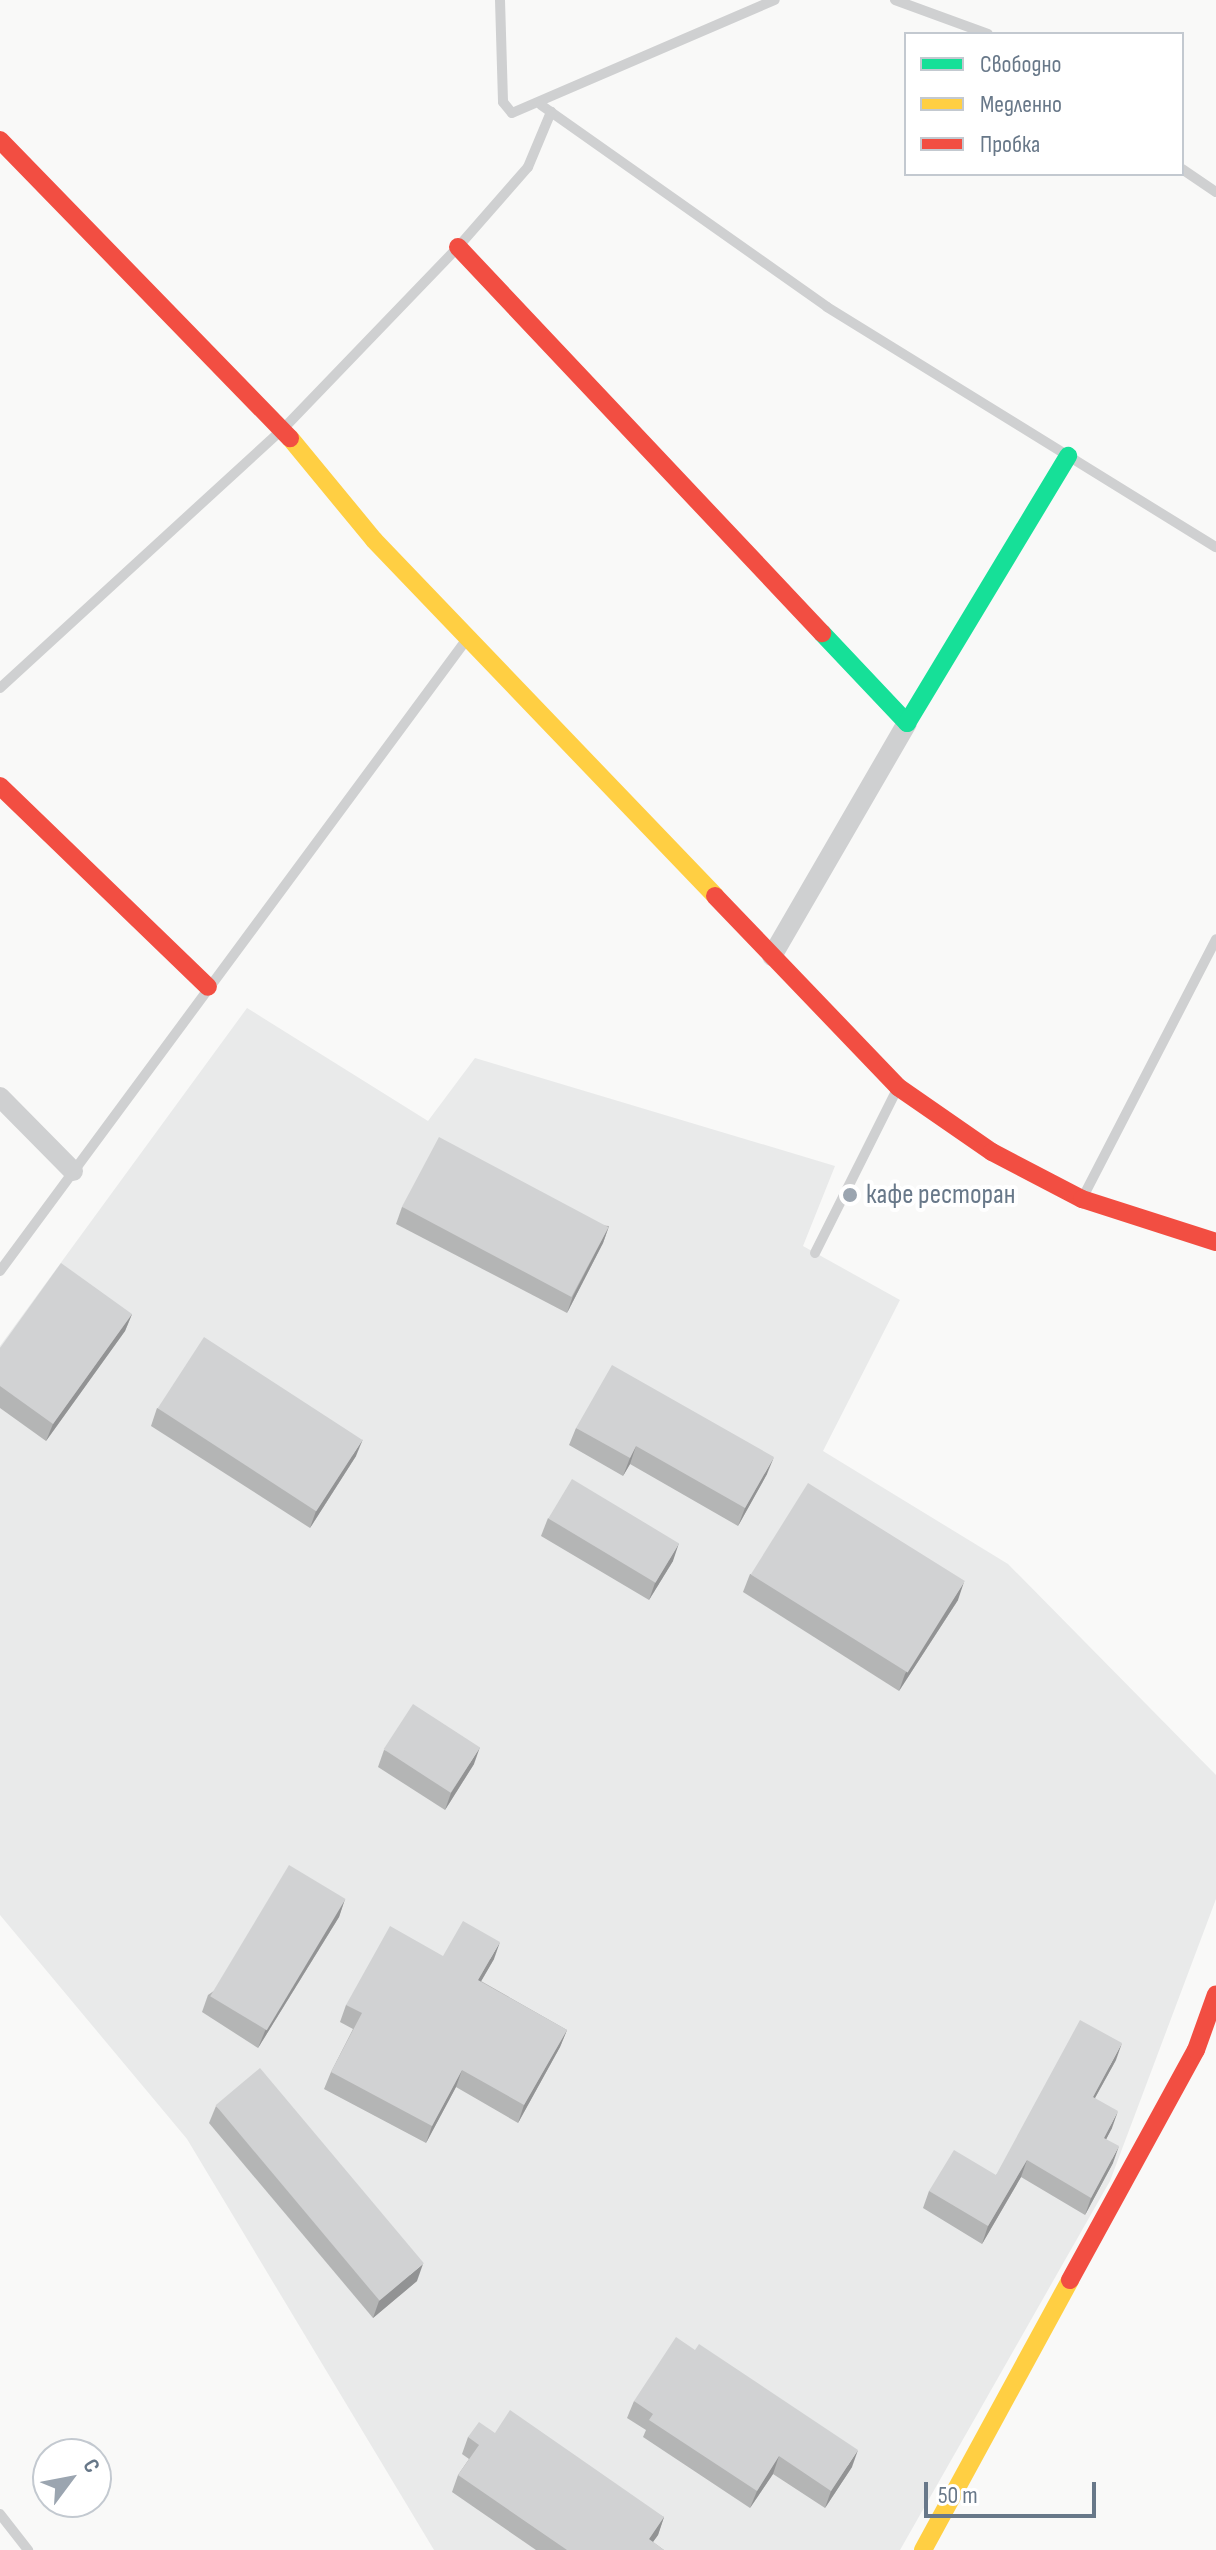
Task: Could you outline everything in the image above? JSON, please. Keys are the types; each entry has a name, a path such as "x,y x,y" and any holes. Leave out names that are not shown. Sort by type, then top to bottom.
{"street":[{"path":"0,140 283,429 374,540 470,635 898,1087 992,1152 1082,1199 1216,1242"},
{"path":"458,247 907,723"},
{"path":"772,956 907,723 1068,456"},
{"path":"0,786 208,987"},
{"path":"0,1097 73,1171"},
{"path":"923,2550 1196,2050 1216,1994"}],"lane":[{"path":"500,0 505,109 541,105 750,4 775,0"},
{"path":"895,0 983,32"},
{"path":"541,105 827,307 1216,547"},
{"path":"0,688 283,429 458,247 528,167 551,112"},
{"path":"1184,170 1216,192"},
{"path":"0,1271 470,635"},
{"path":"1082,1199 1216,939"},
{"path":"815,1253 898,1087"},
{"path":"0,2514 28,2550"}],"shaded area":[{"path":"247,1008 428,1121 475,1058 835,1166 803,1246 900,1300 823,1451 1008,1564 1216,1775 1216,1899 1110,2181 900,2550 434,2550 187,2139 0,1915 0,1346"}],"building":[{"path":"439,1137 609,1227 571,1297 402,1207"},
{"path":"61,1263 132,1314 53,1424 0,1386 0,1348"},
{"path":"204,1337 363,1440 316,1511 158,1408"},
{"path":"612,1365 774,1457 745,1508 636,1446 630,1458 576,1428"},
{"path":"572,1479 679,1543 655,1583 548,1518"},
{"path":"808,1483 965,1581 908,1673 751,1575"},
{"path":"413,1704 480,1748 451,1793 384,1749"},
{"path":"289,1865 346,1899 267,2030 210,1996"},
{"path":"463,1921 500,1942 478,1980 567,2030 524,2105 462,2070 432,2126 331,2072 362,2013 346,2005 390,1926 443,1956"},
{"path":"1080,2020 1122,2043 1093,2097 1118,2111 1104,2138 1119,2146 1091,2198 1027,2160 988,2226 929,2191 954,2150 996,2175"},
{"path":"260,2068 424,2263 379,2301 216,2105"},
{"path":"676,2337 695,2350 699,2344 858,2450 831,2491 779,2456 757,2491 649,2420 653,2414 634,2401"},
{"path":"510,2410 664,2517 649,2539 664,2550 567,2550 458,2475 479,2445 468,2437 479,2422 495,2433"}],"traffic: fast":[{"path":"822,633 907,723 1068,456"}],"traffic: slow":[{"path":"290,438 374,540 715,896"},
{"path":"923,2550 1070,2280"}],"traffic: jam":[{"path":"0,140 290,438"},
{"path":"458,247 822,633"},
{"path":"0,786 208,987"},
{"path":"715,896 898,1087 992,1152 1082,1199 1216,1242"},
{"path":"1070,2280 1196,2050 1216,1994"}],"place":[{"name":"кафе ресторан","path":"850,1195"}]}
